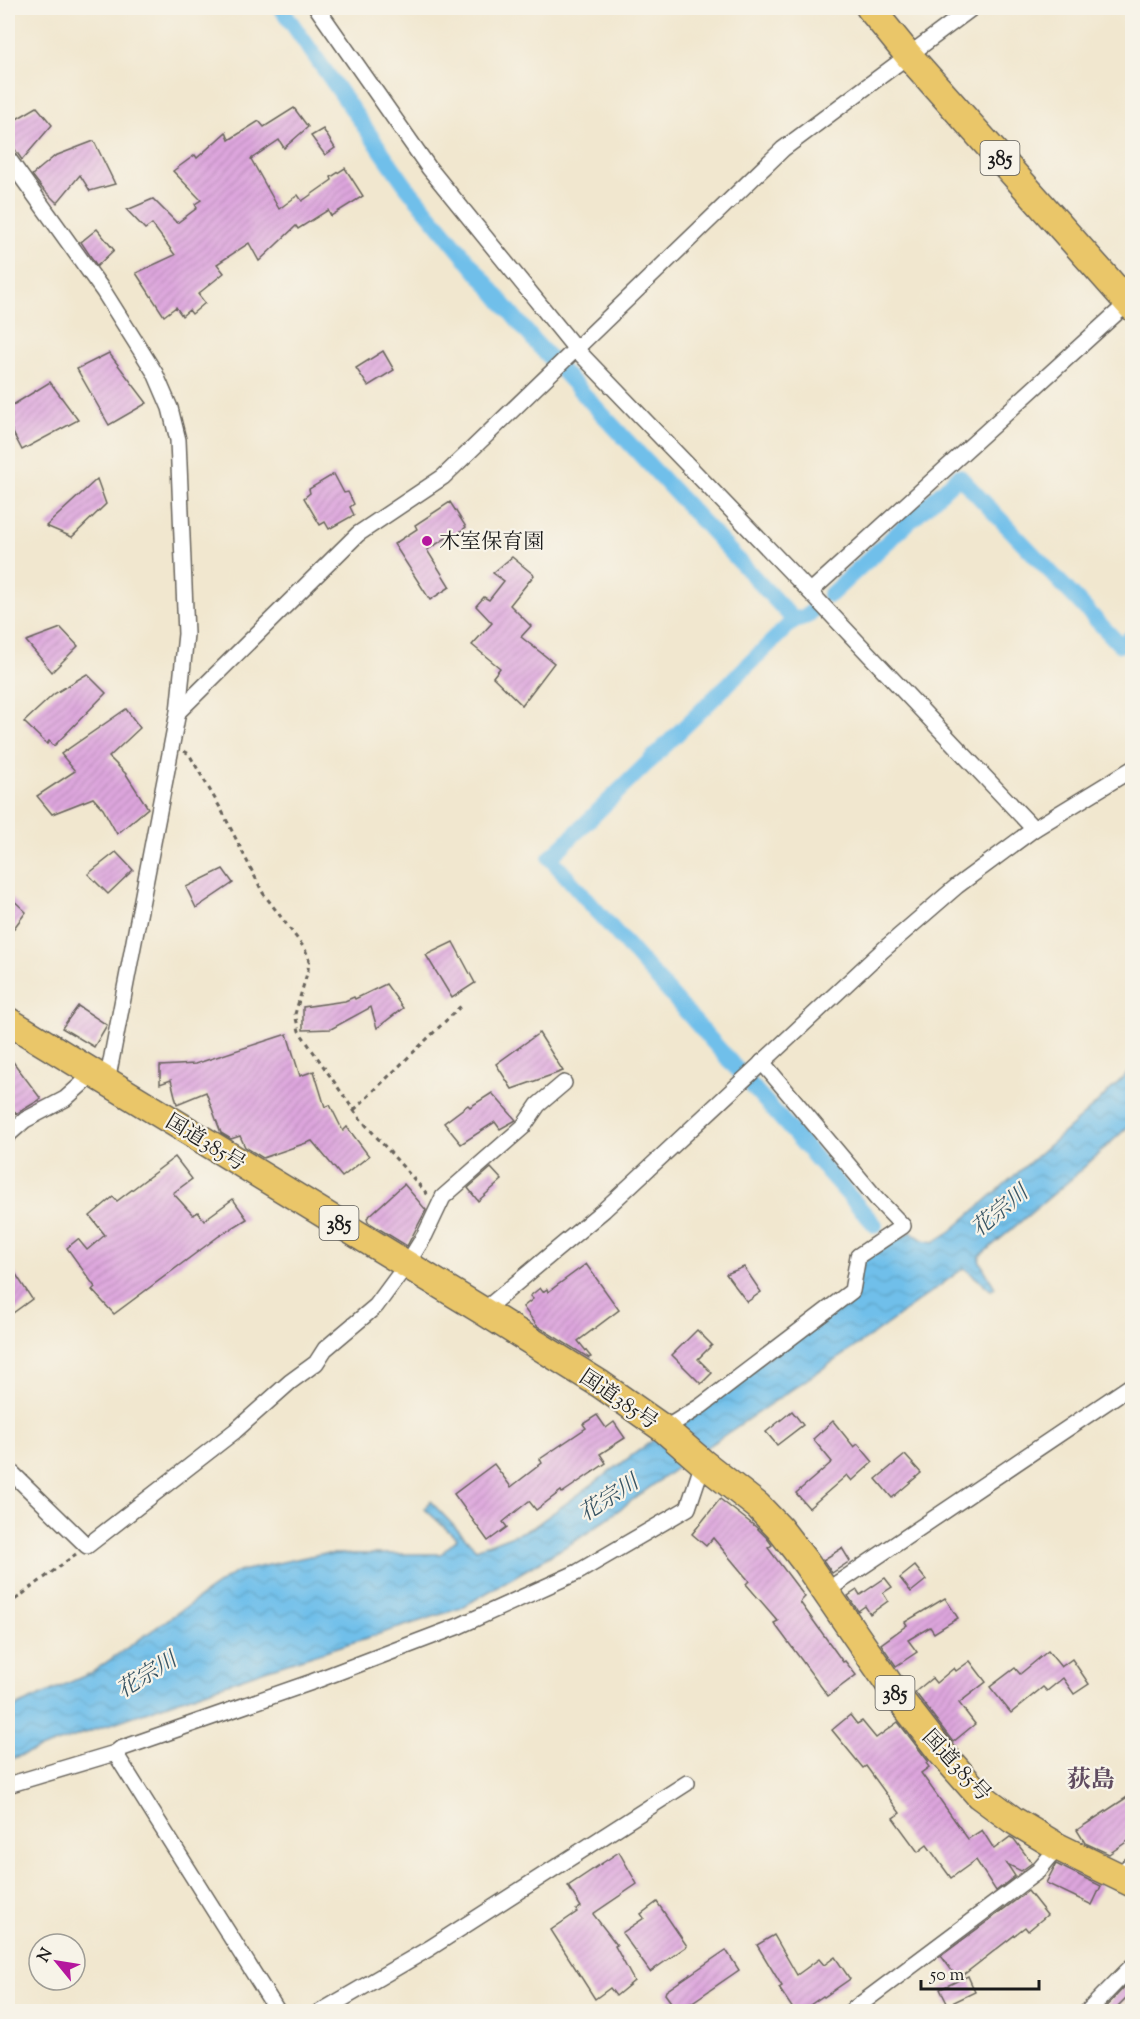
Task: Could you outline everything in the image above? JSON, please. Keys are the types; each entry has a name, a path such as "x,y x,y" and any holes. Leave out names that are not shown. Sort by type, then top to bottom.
{"highway":[{"name":"385","path":"870,8 909,56 1131,303"},
{"name":"国道385号","path":"8,1021 483,1311 600,1384 665,1430 758,1506 780,1528 896,1694 941,1752 979,1795 1013,1820 1058,1846 1127,1875"}],"street":[{"path":"317,8 429,168 570,353 810,592 1034,829"},
{"path":"178,712 358,534 443,477 783,149 972,8"},
{"path":"8,158 104,292 155,373 170,408 178,440 186,634 178,712 100,1078 25,1119 8,1135"},
{"path":"810,592 1131,303"},
{"path":"483,1311 604,1210 883,950 957,886 1034,829 1132,769"},
{"path":"665,1430 701,1406 852,1291 858,1256 903,1226 759,1065"},
{"path":"8,1469 87,1546 235,1431 290,1382 316,1363 325,1349 376,1306 407,1264 433,1220 443,1197 523,1127 538,1105 564,1083"},
{"path":"826,1591 1132,1385"},
{"path":"8,1785 116,1754 120,1749 312,1682 459,1626 578,1572 688,1508 700,1460"},
{"path":"116,1754 278,2012"},
{"path":"320,2012 430,1948 687,1783"},
{"path":"850,2012 1038,1871 1058,1846"},
{"path":"1087,2012 1132,1966"}],"path":[{"path":"172,741 189,754 222,811 263,893 305,949 309,959 308,970 295,1014 299,1031 354,1110 438,1205"},
{"path":"354,1110 463,1004"},
{"path":"8,1605 87,1546"}],"water":[{"name":"花宗川","path":"1132,1069 1132,1123 1070,1180 981,1255 979,1260 995,1288 991,1290 964,1268 871,1336 686,1461 580,1538 461,1608 265,1670 8,1760 8,1710 91,1673 236,1572 320,1554 441,1554 457,1539 425,1509 430,1501 476,1549 532,1528 856,1293 861,1262 911,1232 923,1240 934,1242 950,1232 1094,1106"}],"building":[{"path":"37,107 52,125 22,160 8,139 8,124"},
{"path":"294,108 308,127 284,148 279,140 251,159 279,209 298,195 302,201 345,168 363,196 331,216 328,210 298,229 296,226 259,261 249,243 217,264 224,273 198,294 205,303 192,314 189,310 182,316 176,307 164,316 136,273 175,255 152,224 145,229 127,210 153,199 177,223 197,208 195,204 201,200 173,171 195,155 197,158 226,132 229,140 259,121 264,127"},
{"path":"323,129 335,148 325,155 311,136"},
{"path":"94,141 115,184 90,191 80,175 57,203 32,175 55,156"},
{"path":"97,229 114,250 97,266 81,242"},
{"path":"383,351 394,370 368,386 356,368"},
{"path":"109,353 147,403 109,425 77,369"},
{"path":"50,382 78,420 22,450 8,423 8,408"},
{"path":"334,474 344,493 348,492 354,504 350,507 354,515 329,529 325,522 320,525 304,498 310,493 309,489"},
{"path":"97,479 106,504 72,537 46,526"},
{"path":"450,502 466,527 456,535 454,533 427,550 450,587 430,600 394,544 417,529 415,525"},
{"path":"512,557 534,575 510,605 531,626 521,637 554,663 522,705 493,677 500,668 472,645 492,623 476,606 484,597 489,600 504,581 493,573"},
{"path":"61,628 78,646 52,672 26,641"},
{"path":"87,674 106,693 54,746 49,741 47,744 24,722 54,694"},
{"path":"126,709 140,728 109,757 126,774 148,808 117,834 103,809 93,798 52,814 37,796 75,771 61,754"},
{"path":"116,852 133,870 108,894 88,874"},
{"path":"223,869 233,883 196,908 186,887"},
{"path":"8,895 26,912 8,936"},
{"path":"453,942 475,983 452,998 426,955"},
{"path":"386,984 403,1008 377,1028 371,1007 331,1029 303,1030 303,1007 345,1001 354,997 355,999"},
{"path":"78,1006 107,1025 94,1047 62,1028"},
{"path":"539,1033 563,1071 512,1089 496,1064"},
{"path":"287,1034 300,1076 314,1071 325,1107 330,1105 343,1131 347,1127 369,1156 342,1177 312,1141 263,1158 245,1147 240,1136 231,1139 221,1133 206,1092 177,1104 171,1080 160,1084 160,1066 195,1064"},
{"path":"8,1055 41,1099 16,1114 8,1102"},
{"path":"492,1093 516,1120 500,1129 495,1122 461,1144 444,1123 468,1105 470,1107"},
{"path":"175,1157 192,1179 173,1193 193,1215 198,1212 204,1220 233,1199 247,1219 219,1236 114,1314 92,1290 95,1287 67,1248 78,1239 87,1250 105,1235 90,1216 113,1197 117,1201"},
{"path":"491,1168 502,1180 478,1201 468,1188"},
{"path":"404,1184 426,1210 407,1246 368,1222 367,1218"},
{"path":"8,1262 32,1299 13,1313 8,1305"},
{"path":"586,1264 619,1310 578,1341 591,1357 589,1358 537,1326 523,1307 533,1299 530,1296 540,1288 543,1292 547,1289 548,1292"},
{"path":"744,1267 761,1292 747,1302 726,1274"},
{"path":"697,1330 712,1345 698,1359 712,1373 701,1384 672,1355"},
{"path":"792,1411 803,1425 777,1445 766,1432"},
{"path":"597,1415 606,1428 614,1422 625,1438 600,1454 606,1463 562,1493 561,1491 536,1510 529,1501 503,1522 507,1527 488,1541 454,1494 494,1464 511,1487 542,1463 540,1459 586,1428 583,1424"},
{"path":"833,1421 854,1447 858,1444 873,1462 852,1481 847,1475 809,1508 796,1493 832,1462 813,1439"},
{"path":"905,1455 921,1473 892,1498 876,1479"},
{"path":"720,1499 767,1538 772,1545 768,1548 805,1597 800,1602 843,1662 845,1661 856,1675 828,1696 774,1623 778,1621 746,1584 749,1581 713,1538 706,1546 692,1534"},
{"path":"842,1548 850,1561 832,1573 823,1560"},
{"path":"915,1566 926,1580 911,1592 900,1578"},
{"path":"885,1578 892,1587 883,1593 888,1601 870,1614 865,1606 858,1611 848,1596 857,1590 860,1595"},
{"path":"945,1598 958,1618 934,1633 930,1627 908,1640 917,1652 896,1666 881,1644 907,1625 905,1622"},
{"path":"1048,1651 1061,1667 1072,1659 1089,1684 1074,1694 1063,1678 1047,1691 1043,1687 1011,1713 990,1687 1015,1668 1020,1674"},
{"path":"970,1661 986,1682 959,1703 975,1724 953,1742 915,1692 932,1678 936,1683 954,1668 956,1671"},
{"path":"850,1715 857,1724 862,1721 876,1738 898,1722 928,1761 926,1763 929,1767 921,1773 968,1839 982,1830 994,1849 1010,1837 1032,1863 1021,1871 1007,1864 1015,1876 996,1891 976,1860 951,1878 927,1845 918,1852 893,1818 900,1813 866,1766 863,1768 832,1730"},
{"path":"1132,1794 1132,1838 1109,1854 1085,1843 1077,1830"},
{"path":"619,1852 637,1884 593,1914 617,1945 615,1946 634,1981 616,1996 610,1988 595,1999 551,1930 581,1907 568,1886"},
{"path":"1056,1864 1101,1886 1092,1905 1046,1883"},
{"path":"1028,1891 1047,1915 1028,1931 1025,1927 958,1979 941,1956"},
{"path":"657,1902 687,1946 650,1972 622,1933 644,1918 641,1914"},
{"path":"774,1935 797,1975 819,1959 824,1965 835,1957 850,1979 800,2012 795,2012 779,1988 782,1986 757,1945"},
{"path":"726,1950 739,1970 678,2012 665,1994 666,1991"},
{"path":"968,1976 975,1992 948,2005 940,1989"},
{"path":"1132,1979 1132,1992 1118,2006 1124,2012 1101,2012"}],"waterway":[{"path":"281,8 406,186 536,343 794,620 550,858 875,1225"},
{"path":"830,595 959,476 1120,645 1132,637"},
{"path":"794,620 807,616 812,611"}],"place":[{"name":"木室保育園","path":"427,541"}],"district":[{"name":"荻島","path":"1091,1779"}]}
